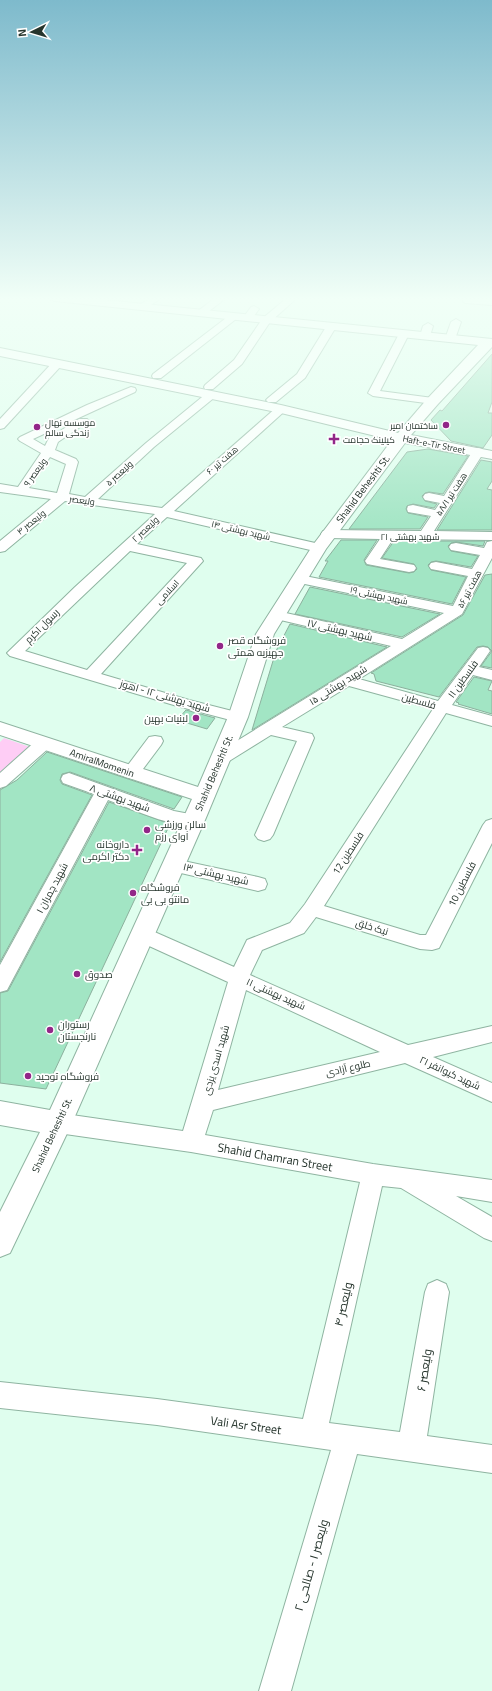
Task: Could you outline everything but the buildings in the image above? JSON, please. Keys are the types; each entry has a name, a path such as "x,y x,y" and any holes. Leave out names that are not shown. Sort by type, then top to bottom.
{"street":[{"path":"0,426 45,377"},
{"name":"Haft-e-Tir Street","path":"120,377 210,391 277,404 340,413 405,433 485,454"},
{"name":"Haft-e-Tir Street","path":"160,377 210,391"},
{"name":"ولیعصر ۵","path":"88,501 210,391 224,377"},
{"name":"هفت تیر ۶۰","path":"164,512 277,404 300,377"},
{"path":"381,377 373,393 433,401"},
{"name":"Shahid Beheshti St.","path":"0,1243 58,1123 194,820 238,717 265,634 324,541 405,433 456,377"},
{"path":"62,497 72,462 48,452 24,439 131,390 145,382"},
{"name":"ولیعصر ۹","path":"21,491 48,452 53,440 131,390"},
{"name":"Haft-e-Tir Street","path":"405,433 492,446"},
{"name":"هفت تیر ۵۸/۱","path":"425,536 446,500 465,472 485,454"},
{"path":"465,472 480,475"},
{"name":"ولیعصر","path":"0,488 164,512"},
{"name":"ولیعصر ۴","path":"0,548 62,497"},
{"path":"429,497 446,500"},
{"path":"414,509 438,514"},
{"name":"شهید بهشتی ۱۴","path":"164,512 228,528 324,541"},
{"name":"ولیعصر ۲","path":"127,546 164,512"},
{"path":"388,536 372,561 409,568"},
{"name":"شهید بهشتی ۲۱","path":"324,541 388,536 492,536"},
{"name":"رسول اکرم","path":"91,675 15,652 127,546"},
{"name":"اسلامی","path":"91,675 196,561 127,546"},
{"path":"456,547 490,549"},
{"name":"هفت تیر ۵۶","path":"457,611 483,570 490,549"},
{"path":"436,566 483,570"},
{"name":"شهید بهشتی ۱۹","path":"300,579 457,611"},
{"name":"شهید بهشتی ۱۵","path":"220,759 457,611"},
{"name":"شهید بهشتی ۱۷","path":"277,615 404,644"},
{"name":"فلسطین ۱۱","path":"442,707 469,669 489,648"},
{"path":"469,669 492,675"},
{"name":"شهید بهشتی ۱۲ - اهوز","path":"91,675 183,703 238,717"},
{"name":"فلسطین","path":"346,680 492,721"},
{"name":"فلسطین 12","path":"239,978 254,945 297,928 312,909 442,707"},
{"name":"AmiralMomenin","path":"0,728 131,773 204,796"},
{"path":"264,835 306,738 268,729"},
{"path":"131,773 155,741"},
{"path":"0,782 44,743"},
{"name":"شهید بهشتی ۸","path":"69,779 172,817 194,820"},
{"name":"شهید چمران ۱","path":"0,984 104,792"},
{"name":"فلسطین 10","path":"432,943 492,825"},
{"name":"شهید بهشتی ۱۳","path":"174,865 258,884"},
{"name":"نیک خلق","path":"312,909 420,942 432,943"},
{"name":"شهید بهشتی ۱۱","path":"143,935 408,1054"},
{"name":"شهید اسدی یزدی","path":"191,1142 204,1103 239,978"},
{"name":"طلوع آزادی","path":"204,1103 492,1034"},
{"name":"شهید کیوانفر ۲۱","path":"408,1054 492,1092"},
{"path":"0,1112 58,1123"},
{"name":"Shahid Chamran Street","path":"58,1123 191,1142 373,1174 492,1191"},
{"name":"ولیعصر ۴","path":"313,1434 373,1174"},
{"path":"403,1178 492,1230"},
{"name":"ولیعصر ۶","path":"412,1448 437,1292"},
{"name":"Vali Asr Street","path":"0,1395 157,1412 492,1459"},
{"name":"ولیعصر ۱ - صالحی ۲","path":"275,1691 348,1439"}],"shaded area":[{"path":"4,738 30,747 0,774 0,742"}],"place":[{"name":"ساختمان امیر","path":"446,425"},
{"name":"موسسه نهال زندگی سالم","path":"37,427"},
{"name":"کیلینک حجامت","path":"334,439"},
{"name":"فروشگاه قصر جهیزیه همتی","path":"220,646"},
{"name":"لبنیات بهین","path":"196,718"},
{"name":"سالن ورزشی آوای رزم","path":"147,830"},
{"name":"داروخانه دکتر اکرمی","path":"137,850"},
{"name":"فروشگاه مانتو بی بی","path":"133,893"},
{"name":"صدوق","path":"77,974"},
{"name":"رستوران نارنجستان","path":"50,1030"},
{"name":"فروشگاه توحید","path":"28,1076"}]}
